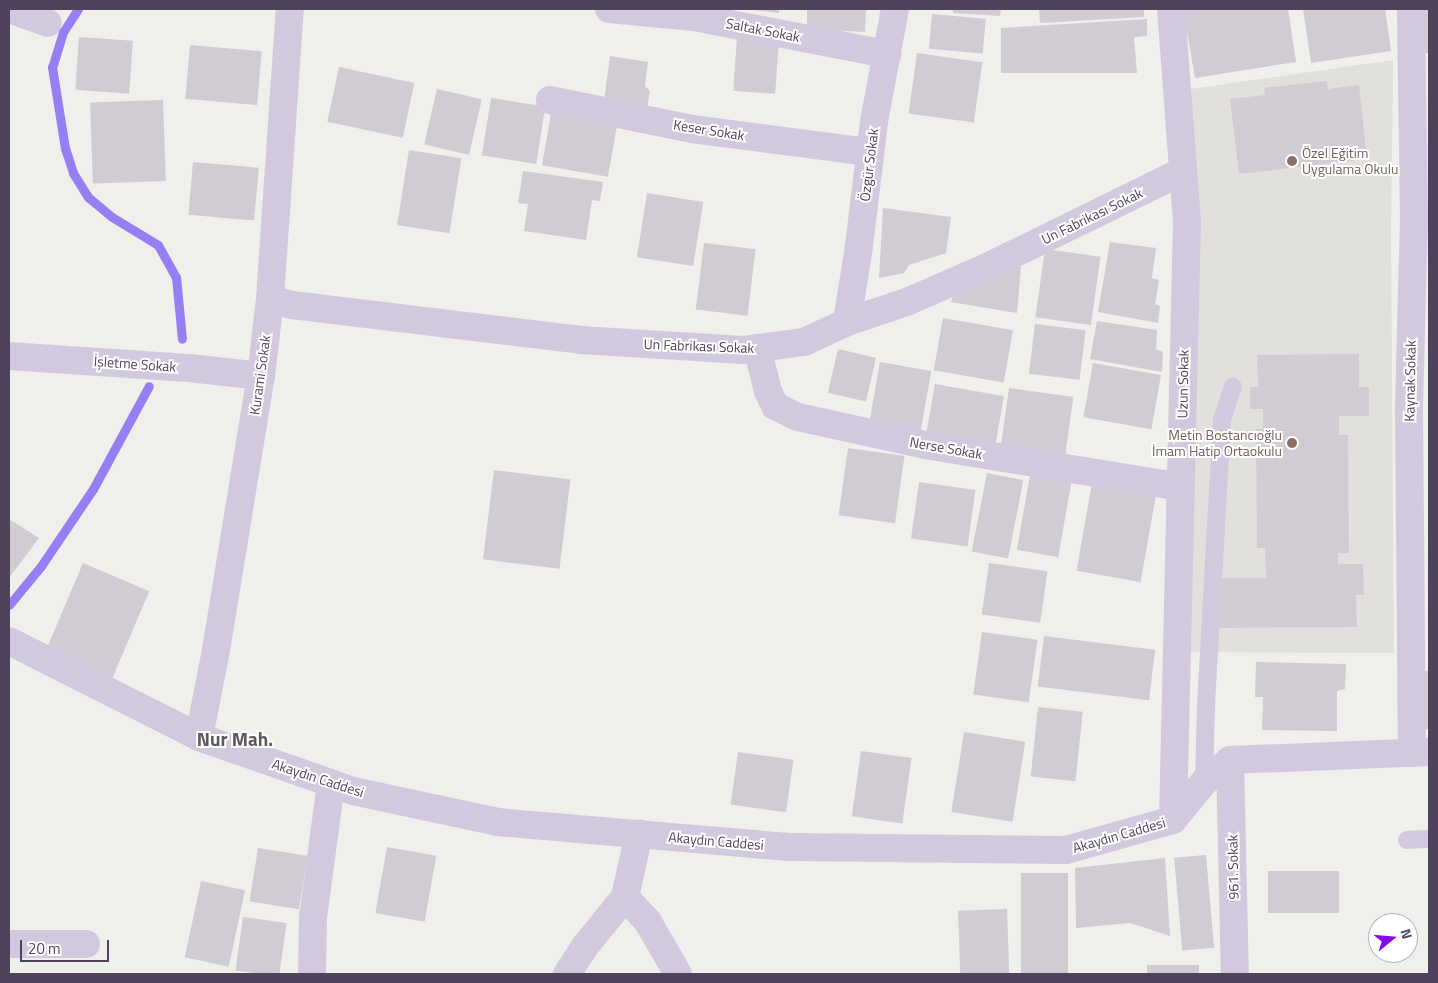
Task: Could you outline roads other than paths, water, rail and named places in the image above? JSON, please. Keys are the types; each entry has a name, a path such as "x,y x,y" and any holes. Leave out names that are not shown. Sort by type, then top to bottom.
{"street":[{"path":"9,9 48,23"},
{"name":"Kurami Sokak","path":"199,737 216,650 261,376 270,299 290,9"},
{"name":"Saltak Sokak","path":"610,9 694,17 887,54"},
{"name":"Özgür Sokak","path":"847,322 859,246 870,152 895,9"},
{"name":"Uzun Sokak","path":"1171,9 1187,222 1173,820"},
{"name":"Kaynak Sokak","path":"1411,9 1414,216 1409,413 1421,752"},
{"name":"Keser Sokak","path":"550,100 692,129 870,152"},
{"name":"Un Fabrikası Sokak","path":"270,299 292,305 581,340 744,350 804,342 847,322 909,301 987,267 1183,171"},
{"name":"Nerse Sokak","path":"757,348 768,391 775,406 798,417 925,445 1181,486"},
{"name":"İşletme Sokak","path":"9,356 189,368 261,376"},
{"name":"Akaydın Caddesi","path":"9,641 199,737 354,791 497,822 790,847 1066,850 1173,820 1204,782 1230,760"},
{"path":"1230,760 1421,752"},
{"name":"961. Sokak","path":"1230,760 1235,974"},
{"path":"312,974 314,917 330,783"},
{"path":"567,974 586,945 625,897 639,834"},
{"path":"625,897 648,922 678,974"},
{"path":"9,944 86,944"}],"lane":[{"path":"1204,782 1206,705 1222,420 1233,388"},
{"path":"1406,840 1429,839"}],"waterway":[{"path":"78,9 63,32 52,67 65,148 73,173 88,197 112,217 158,245 176,277 182,339"},
{"path":"9,605 41,566 93,489 149,386"}],"place":[{"name":"Özel Eğitim Uygulama Okulu","path":"1292,161"},
{"name":"Metin Bostancıoğlu İmam Hatip Ortaokulu","path":"1292,443"}],"district":[{"name":"Nur Mah.","path":"235,739"}]}
